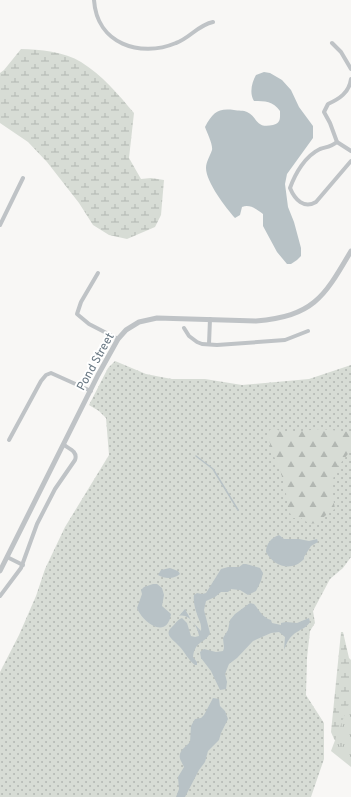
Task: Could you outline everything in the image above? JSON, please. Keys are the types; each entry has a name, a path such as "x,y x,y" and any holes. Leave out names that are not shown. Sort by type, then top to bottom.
{"street":[{"path":"94,0 99,20 109,34 123,44 139,49 156,49 176,43 190,36 203,25 213,22"},
{"path":"332,43 342,52 351,70"},
{"path":"351,79 350,85 340,98 328,104 324,112 330,122 336,142 351,150"},
{"path":"336,142 333,146 319,150 312,154 303,164 294,177 290,188 293,196 305,204 310,205 316,202 351,161"},
{"path":"0,225 24,178"},
{"name":"Pond Street","path":"0,571 90,391 118,339 129,327 144,320 170,318 262,321 282,317 306,308 322,296 351,251"},
{"path":"98,273 81,302 77,314 89,324 118,339"},
{"path":"209,344 210,319"},
{"path":"184,328 194,341 202,344 285,340 308,331"},
{"path":"9,440 41,380 46,375 51,373 90,391"},
{"path":"0,596 23,565 37,524 55,489 76,458 75,453 64,445"},
{"path":"8,557 23,565"}],"green space":[{"path":"21,49 52,52 81,62 103,79 134,113 129,158 141,179 151,178 164,180 161,215 155,227 127,239 109,235 93,225 79,203 47,162 28,142 0,123 0,73"},
{"path":"115,361 146,374 161,377 172,379 205,379 242,385 309,379 351,365 351,557 343,568 330,579 313,611 315,623 310,631 307,658 306,695 324,723 324,759 311,797 0,797 0,672 19,635 36,596 45,569 65,527 109,455 106,418 99,411 89,405 108,368"},
{"path":"273,427 283,433 320,429 351,432 351,450 336,469 331,486 335,509 315,523 307,522 301,518 293,518 288,510 286,493 280,469 271,450 268,432"},
{"path":"341,632 343,632 349,658 351,660 351,754 334,739 331,732"},
{"path":"351,698 351,767 331,751"}],"shaded area":[{"path":"264,72 270,73 282,80 291,90 299,107 313,126 313,138 287,174 285,184 288,207 301,248 301,256 291,264 287,264 277,252 263,226 263,214 253,208 245,206 242,207 240,215 235,218 213,187 209,180 206,168 212,148 205,127 216,112 224,110 246,111 251,114 257,122 267,126 279,122 280,111 275,105 268,102 254,101 252,98 252,84 256,75"},
{"path":"279,535 284,539 309,541 317,539 318,542 311,546 304,559 299,563 294,566 284,566 274,561 266,552 267,546 270,542"},
{"path":"243,564 260,568 263,573 256,591 248,595 240,590 231,589 228,592 221,592 215,597 206,601 204,610 210,633 206,639 198,645 194,652 193,657 197,662 197,665 190,661 169,635 170,630 182,618 187,623 191,636 199,636 197,629 192,622 201,631 201,624 194,604 194,595 197,593 206,593 221,569 228,567 239,567"},
{"path":"170,568 178,571 180,574 169,578 158,575 161,570"},
{"path":"157,584 162,588 164,595 162,606 171,614 169,622 165,626 160,627 149,623 140,614 137,608 142,594 141,590 144,587"},
{"path":"250,603 254,604 263,616 271,620 272,623 281,625 281,623 286,622 297,623 309,618 310,622 306,627 291,637 284,650 285,637 279,632 271,633 253,641 237,658 229,664 225,674 227,682 226,689 220,690 211,671 201,658 200,652 204,649 216,652 223,651 223,638 228,630 230,620 235,614"},
{"path":"185,609 192,621 186,617 179,616"},
{"path":"213,698 219,699 220,706 225,711 228,719 219,740 208,751 205,762 199,770 185,797 176,797 179,789 178,777 184,767 180,758 181,752 190,742 191,726 195,719 201,718 204,715"}],"waterway":[{"path":"196,456 213,469 238,510"}]}
